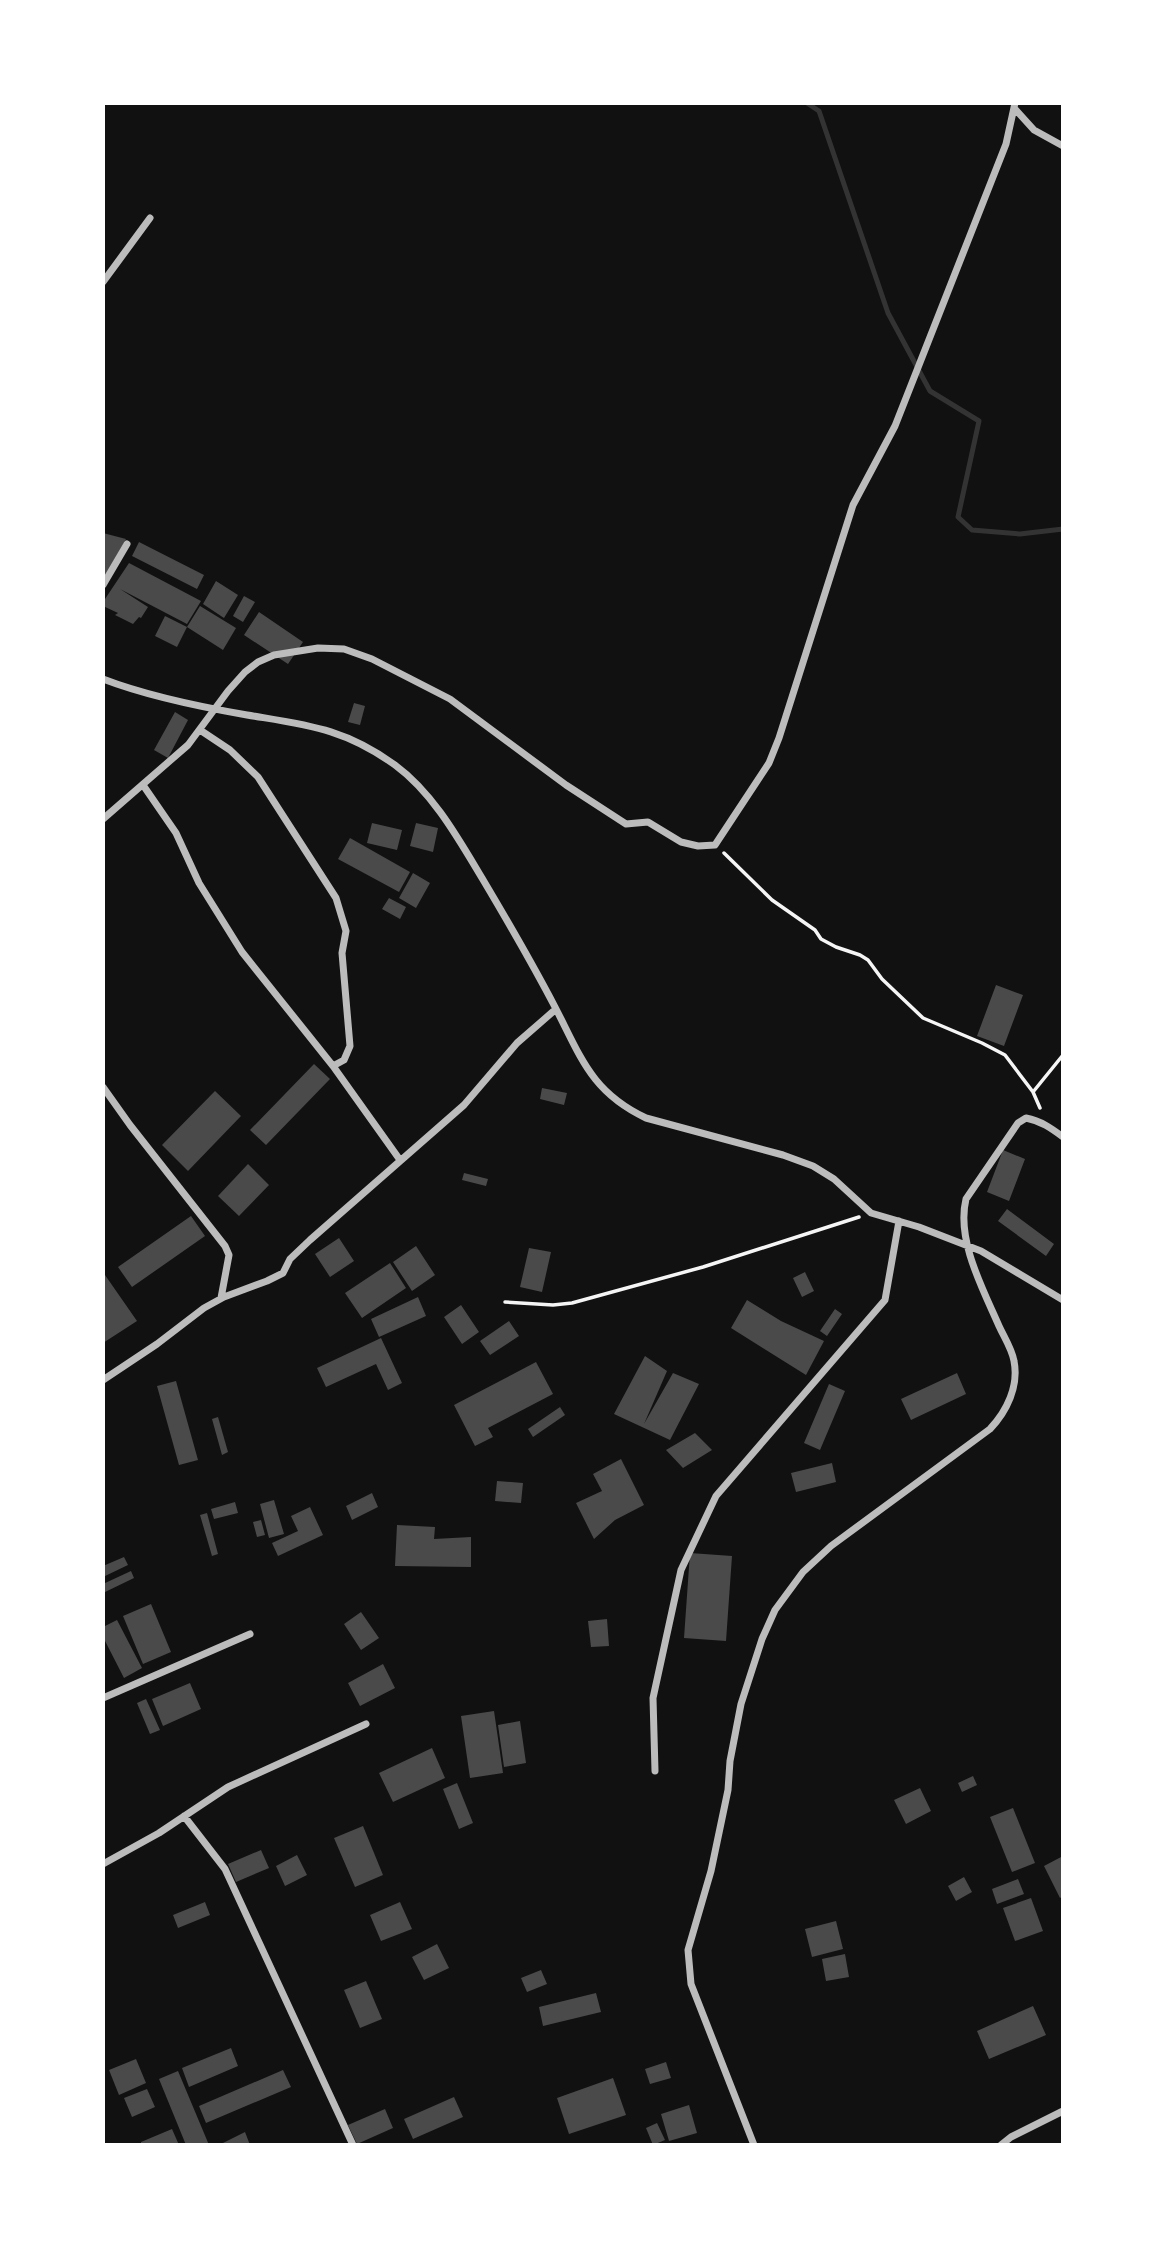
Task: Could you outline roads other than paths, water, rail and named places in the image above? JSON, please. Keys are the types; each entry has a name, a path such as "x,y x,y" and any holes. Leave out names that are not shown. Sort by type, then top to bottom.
{"street":[{"path":"1015,106 1034,130 1063,146"},
{"path":"103,819 188,745 236,681 258,662 274,655 318,648 344,649 396,670 450,699 566,785 626,824 648,822 681,842 698,846 715,845 769,763 844,528 863,485 895,426 1006,144 1015,106"},
{"path":"103,282 150,218"},
{"path":"103,585 127,544"},
{"path":"103,679 123,687 217,708 318,726 356,741 397,766 422,790 450,827 506,918 583,1065 604,1089 631,1111 685,1130 783,1155 813,1166 834,1179 871,1213 967,1245 1063,1300"},
{"path":"200,730 230,750 257,777 335,898 346,931 342,953 350,1046 344,1060 333,1066"},
{"path":"143,785 176,833 199,883 242,952 333,1066 400,1160"},
{"path":"103,1380 204,1308 283,1273 290,1259 464,1105 517,1043 556,1009"},
{"path":"103,1087 225,1246 229,1255 221,1299"},
{"path":"754,2145 691,1984 688,1964 691,1938 711,1871 729,1790 730,1761 741,1704 762,1639 775,1610 803,1572 831,1546 1000,1419 1014,1384 1014,1360 967,1245 963,1213 966,1199 1018,1123 1026,1118 1049,1126 1063,1137"},
{"path":"655,1772 653,1698 681,1570 716,1496 885,1300 899,1221"},
{"path":"103,1698 250,1634"},
{"path":"103,1864 137,1846 228,1787 366,1724"},
{"path":"184,1816 225,1868 353,2145"},
{"path":"1001,2145 1011,2137 1063,2111"}],"waterway":[{"path":"807,103 819,111 888,313 930,391 979,421 958,517 972,530 1020,534 1063,529"}]}
